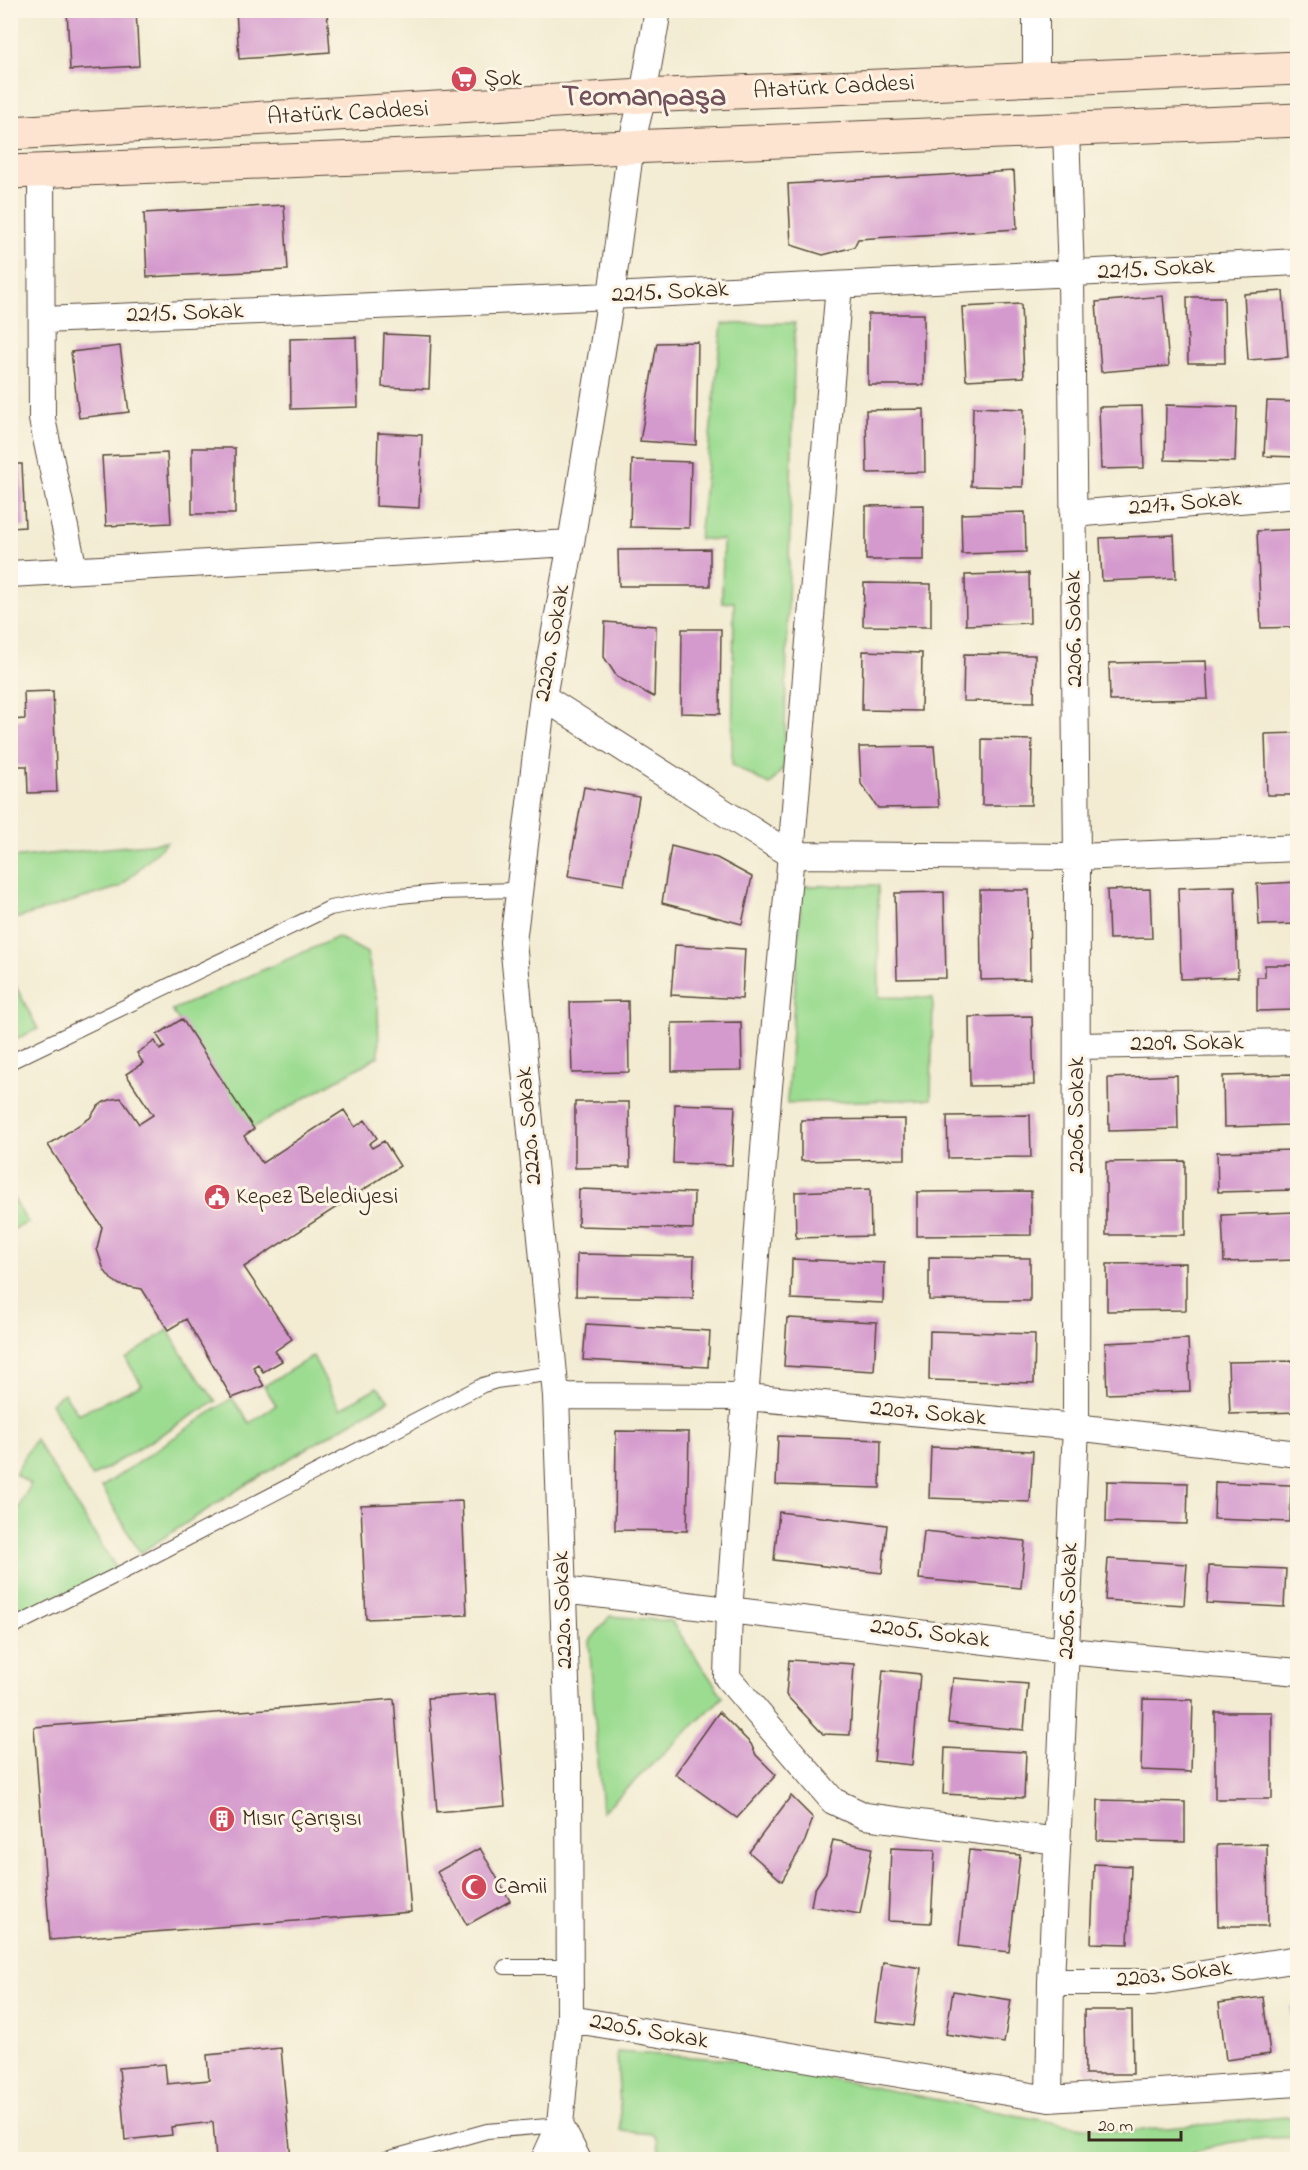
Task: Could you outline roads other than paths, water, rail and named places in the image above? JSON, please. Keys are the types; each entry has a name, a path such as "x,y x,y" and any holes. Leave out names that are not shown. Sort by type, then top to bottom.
{"main road":[{"name":"Atatürk Caddesi","path":"10,133 643,96 1298,68"},
{"name":"Atatürk Caddesi","path":"26,171 1298,120"}],"street":[{"name":"2220. Sokak","path":"560,2125 570,2019 569,1767 555,1385 513,942 543,697 571,543 611,296 632,146 658,10"},
{"path":"1036,10 1036,79"},
{"name":"2206. Sokak","path":"1049,2099 1051,1982 1076,1427 1077,857 1071,275 1066,130"},
{"path":"26,171 43,320 42,419 74,570"},
{"name":"2215. Sokak","path":"43,320 1071,275 1298,262"},
{"path":"839,285 791,855 768,1097 729,1611 727,1677 833,1801 865,1816 1058,1841"},
{"name":"2217. Sokak","path":"1073,514 1298,495"},
{"path":"10,574 571,543"},
{"path":"543,697 791,855 1077,857 1298,848"},
{"name":"2209. Sokak","path":"1077,1046 1298,1042"},
{"name":"2207. Sokak","path":"555,1385 746,1397 1076,1427 1298,1454"},
{"name":"2205. Sokak","path":"563,1590 1067,1651 1298,1672"},
{"name":"2203. Sokak","path":"1051,1982 1153,1982 1298,1959"},
{"name":"2205. Sokak","path":"570,2019 1049,2099 1298,2083"},
{"path":"544,2160 560,2125"},
{"path":"560,2125 578,2160"}],"lane":[{"path":"10,1062 330,908 390,897 440,892 519,890"},
{"path":"10,1628 483,1385 496,1381 555,1385"},
{"path":"505,1967 570,1967"},
{"path":"382,2160 487,2131 560,2125"}],"place":[{"name":"Şok","path":"464,79"},
{"name":"Kepez Belediyesi","path":"217,1197"},
{"name":"Mısır Çarışısı","path":"222,1819"},
{"name":"Camii","path":"474,1887"}],"district":[{"name":"Teomanpaşa","path":"644,98"}]}
